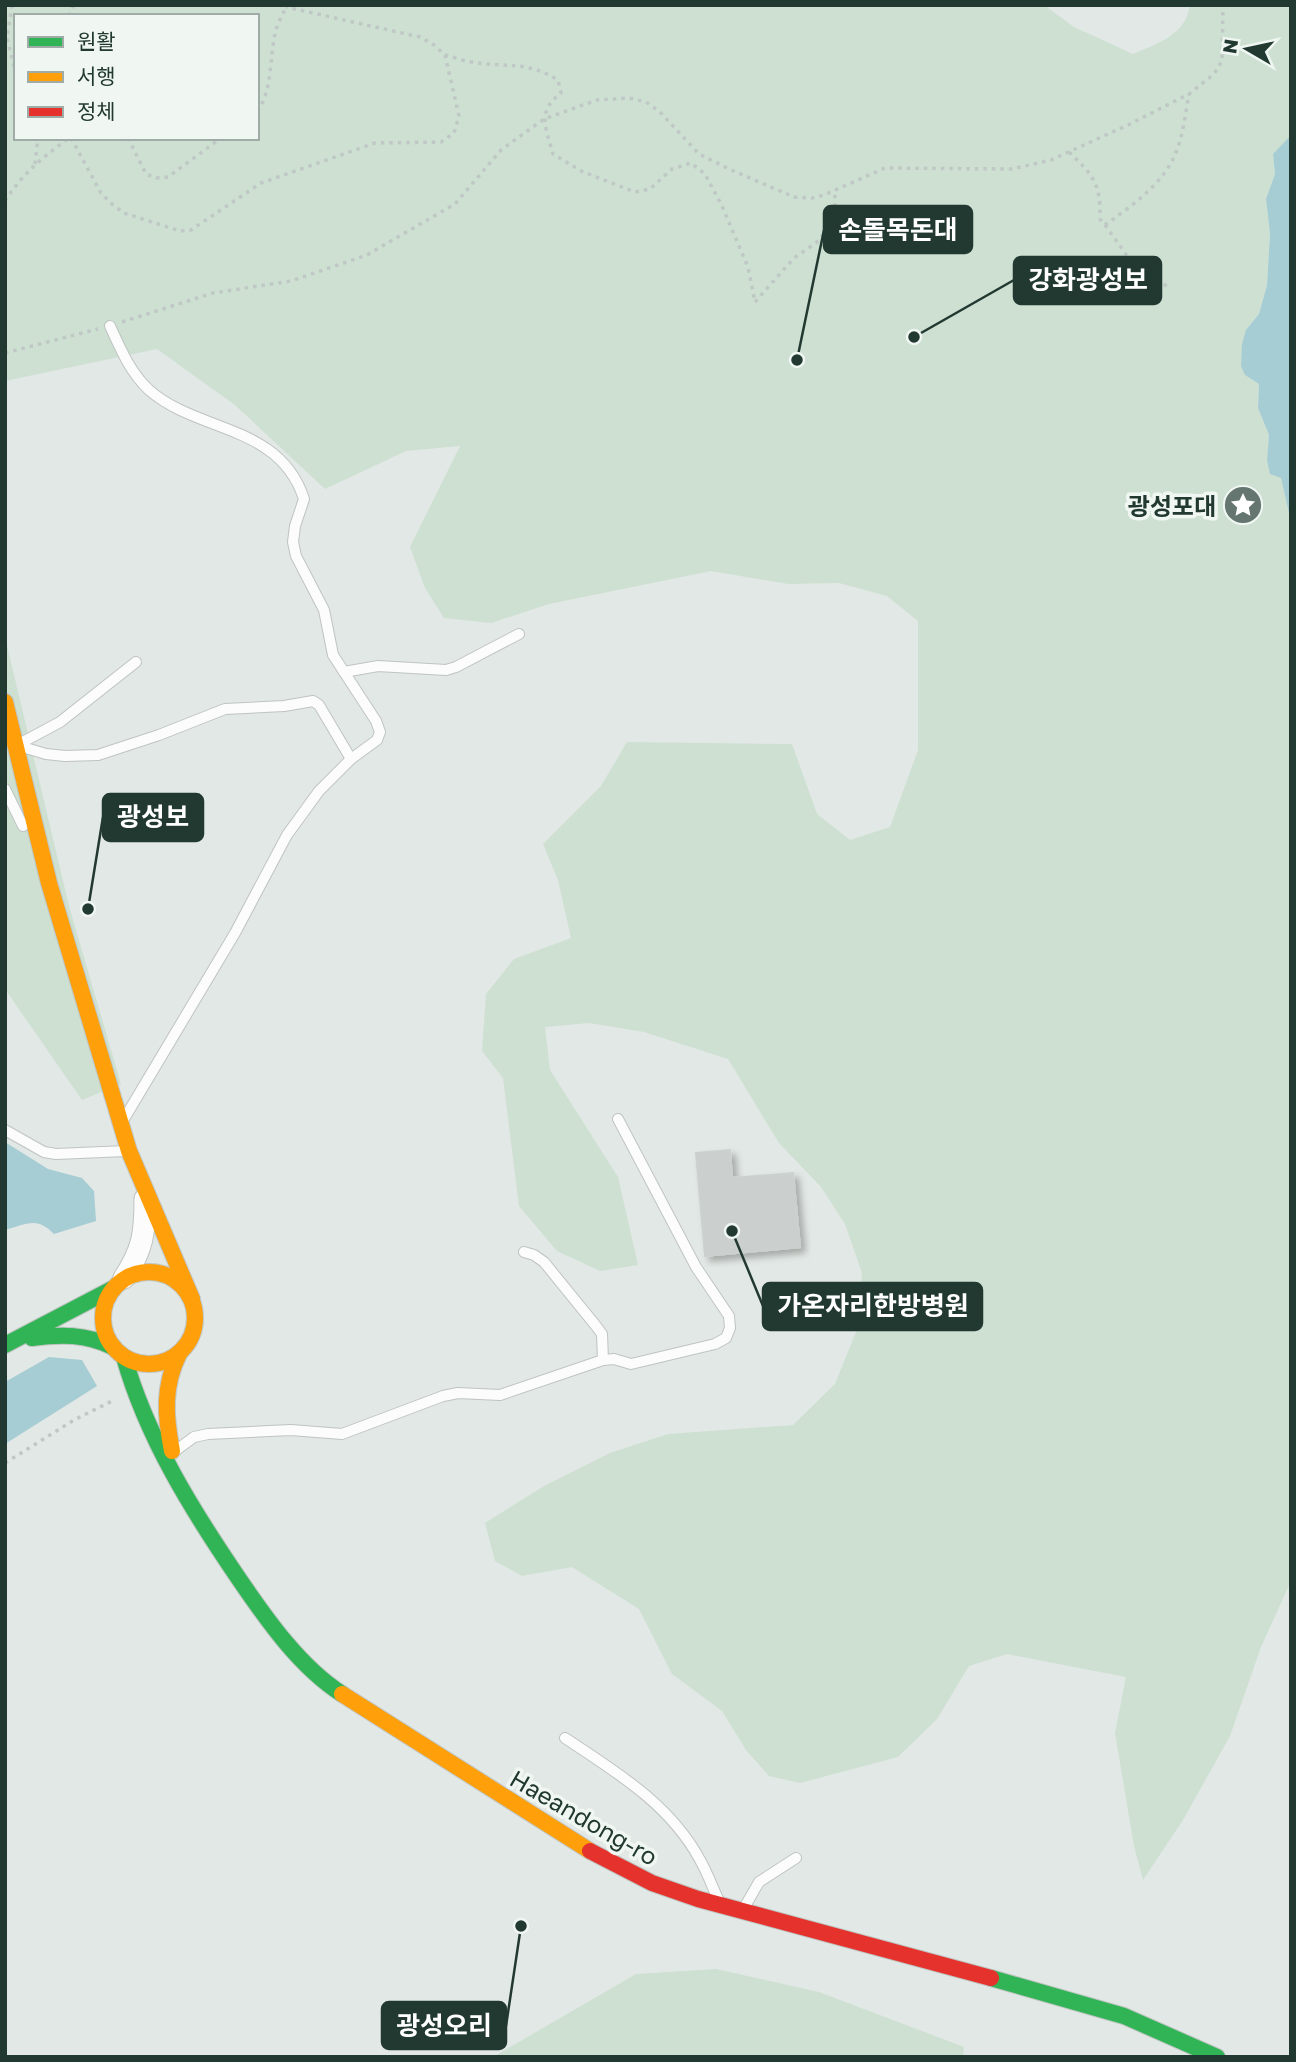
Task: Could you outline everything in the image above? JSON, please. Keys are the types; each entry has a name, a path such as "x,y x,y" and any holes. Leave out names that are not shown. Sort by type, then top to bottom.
{"main road":[{"path":"5,702 49,883 129,1151 192,1299 196,1315 195,1330 189,1343 179,1354 166,1362 137,1363 98,1339 70,1333 5,1346"},
{"path":"5,1346 139,1272 155,1271 171,1276 184,1286 192,1299"},
{"path":"118,1284 105,1304 102,1320 106,1334 118,1352"},
{"name":"Haeandong-ro","path":"118,1352 151,1430 191,1504 260,1609 283,1637 333,1688 608,1861 661,1887 1125,2016 1217,2057"},
{"name":"Haeandong-ro","path":"179,1354 170,1371 165,1405 173,1453 191,1504"}],"street":[{"path":"118,1284 136,1259 143,1243 145,1190"}],"lane":[{"path":"110,326 131,371 150,391 170,405 250,438 290,471 304,499 295,526 293,542 296,556 324,610 332,655 376,720 380,732 377,740 351,759 318,791 287,835 235,933 121,1124"},
{"path":"344,672 378,666 446,670 519,634"},
{"path":"17,745 60,722 136,662"},
{"path":"17,745 46,754 98,755 225,709 284,706 313,701 319,705 351,759"},
{"path":"5,789 49,883"},
{"path":"173,1453 184,1442 208,1434 291,1430 342,1434 443,1396 458,1393 500,1395 603,1360 614,1359 631,1364 715,1344 726,1338 730,1328 729,1316 696,1267 618,1118"},
{"path":"5,1130 44,1152 56,1154 129,1151"},
{"path":"524,1252 544,1262 602,1334 603,1360"},
{"path":"565,1738 646,1793 668,1816 700,1859 720,1905"},
{"path":"742,1910 759,1882 796,1858"}],"path":[{"path":"12,5 7,38 14,66"},
{"path":"5,353 110,326 214,293 291,281 367,255 455,204 501,150 544,119 597,100 629,98 646,102 660,112 699,154 794,197 812,198 885,168 1012,169 1051,160 1189,94 1213,74 1222,61 1223,5"},
{"path":"259,109 263,105 276,30 286,6 420,37 444,55 471,62 526,65 558,80 561,93 549,102 544,119 552,154 580,171 635,192 650,189 672,169 691,163 705,174 748,267 755,302 794,258 816,243 831,225 835,190"},
{"path":"71,140 101,193 113,205 124,213 180,231 191,230 261,183 375,143 441,142 454,133 458,116 444,55"},
{"path":"1105,225 1153,186 1173,159 1182,134 1189,94"},
{"path":"34,164 38,140"},
{"path":"5,201 18,181 34,164 67,140"},
{"path":"129,140 146,174 156,178 168,177 219,140"},
{"path":"1069,152 1096,180 1101,202 1100,219 1130,260 1163,281 1168,290"},
{"path":"5,1464 74,1420 136,1391"}],"green space":[{"path":"5,5 1044,5 1074,27 1133,54 1161,42 1177,31 1183,24 1190,5 1291,5 1291,135 1273,154 1275,174 1266,199 1270,234 1267,285 1259,314 1246,330 1245,375 1259,384 1258,408 1269,435 1267,460 1281,478 1291,522 1291,1581 1261,1647 1230,1736 1183,1820 1143,1880 1134,1846 1115,1733 1126,1677 1007,1654 969,1666 937,1719 898,1757 800,1783 769,1776 746,1750 722,1711 672,1674 639,1609 572,1567 522,1576 495,1561 485,1523 544,1486 610,1453 668,1434 793,1425 835,1384 860,1322 862,1273 845,1224 821,1187 779,1143 728,1059 644,1032 589,1023 545,1027 550,1070 618,1177 638,1265 600,1271 557,1251 519,1206 503,1078 482,1051 486,994 514,959 571,938 558,880 543,844 601,786 627,742 792,744 817,814 850,840 890,827 918,750 918,621 887,596 839,583 788,584 711,571 549,604 491,623 444,618 425,588 410,547 460,446 406,451 325,489 235,405 157,349 5,381"},
{"path":"5,637 69,906 121,1084 82,1100 5,989"},
{"path":"716,1969 819,1992 964,2047 963,2057 493,2057 636,1974"}],"water":[{"path":"1291,135 1291,522 1281,478 1270,474 1267,460 1269,435 1258,408 1259,384 1245,375 1241,366 1246,330 1259,314 1267,285 1270,234 1266,199 1275,174 1273,154"},
{"path":"5,1142 48,1169 82,1178 94,1191 96,1221 54,1234 37,1223 5,1230"},
{"path":"49,1357 82,1360 97,1386 5,1444 5,1382"}],"building":[{"path":"730,1150 732,1178 793,1173 800,1247 705,1256 696,1153"}],"traffic: fast":[{"path":"5,1345 112,1289"},
{"path":"32,1338 73,1336 113,1347"},
{"path":"124,1357 158,1445 204,1527 285,1642 312,1670 342,1694"},
{"path":"991,1978 1124,2016 1217,2057"}],"traffic: slow":[{"path":"5,702 49,883 129,1151 192,1299"},
{"path":"140,1272 158,1272 175,1279 188,1292 195,1309 195,1318 195,1327 188,1344 175,1357 158,1364 140,1364 123,1357 110,1344 103,1327 103,1309 110,1292 123,1279 140,1272"},
{"path":"172,1451 167,1401 170,1378 179,1354"},
{"path":"342,1694 590,1851"}],"traffic: jam":[{"path":"590,1851 652,1883 698,1899 991,1978"}],"place":[{"name":"강화광성보","path":"914,337"},
{"name":"손돌목돈대","path":"797,360"},
{"name":"광성포대","path":"1243,505"},
{"name":"광성보","path":"88,909"},
{"name":"가온자리한방병원","path":"732,1231"},
{"name":"광성오리","path":"521,1926"}]}
